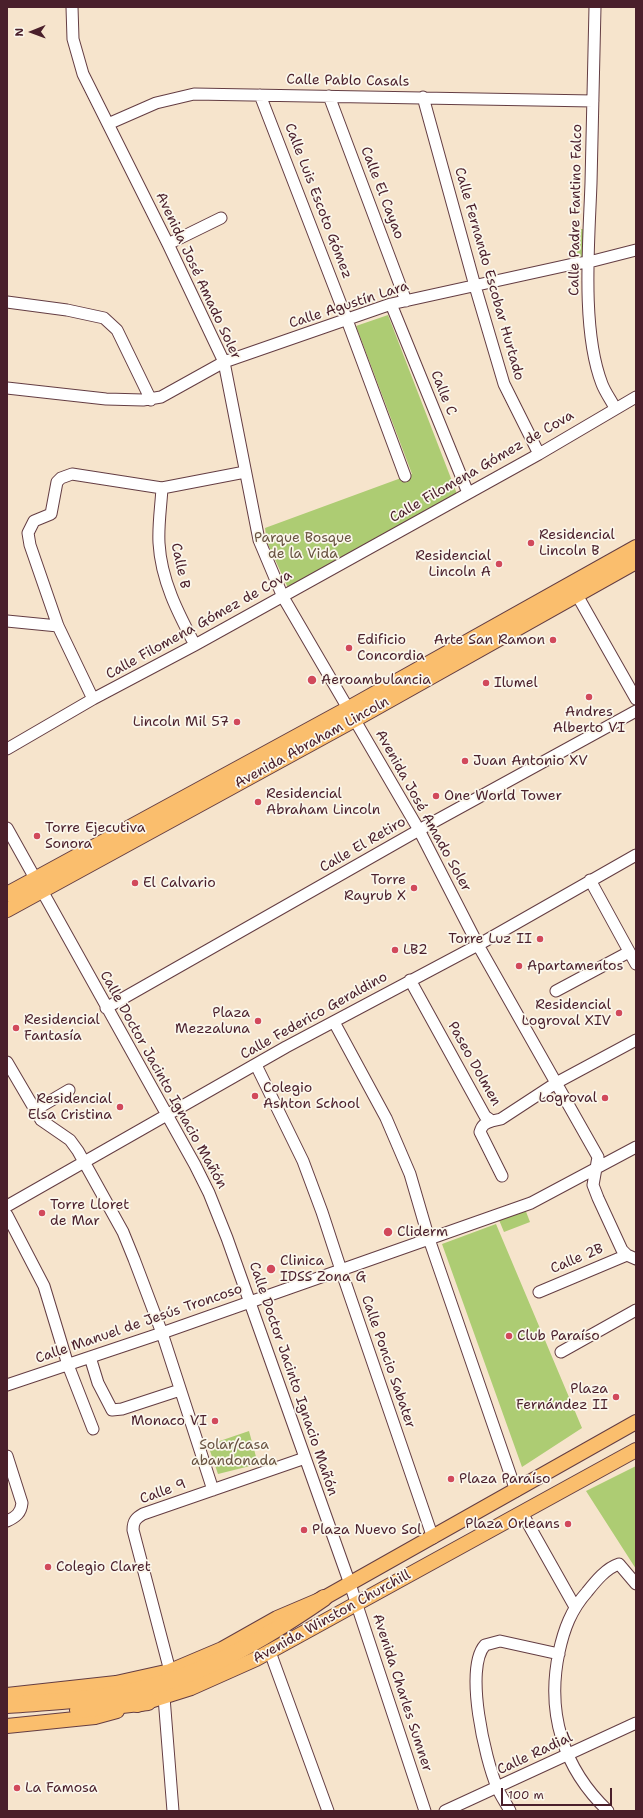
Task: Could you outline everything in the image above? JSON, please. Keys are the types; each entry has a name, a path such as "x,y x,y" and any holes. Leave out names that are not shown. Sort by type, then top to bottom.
{"highway":[{"path":"9,1715 129,1692 170,1676 212,1665 238,1653 279,1629 324,1598"},
{"path":"9,1715 148,1702"}],"main road":[{"name":"Avenida Abraham Lincoln","path":"574,590 636,547"},
{"name":"Avenida Abraham Lincoln","path":"7,910 38,885 352,714 574,590 636,562"},
{"name":"Avenida Abraham Lincoln","path":"7,894 38,885"},
{"name":"Avenida Winston Churchill","path":"324,1598 516,1492 636,1422"},
{"name":"Avenida Winston Churchill","path":"148,1702 225,1674 270,1652 636,1450"},
{"path":"7,1695 170,1676"}],"street":[{"name":"Avenida José Amado Soler","path":"72,7 73,39 77,58 83,74 168,244 224,362 259,540 283,597 419,830 478,945 598,1157 593,1183 613,1233 631,1257"},
{"name":"Calle Padre Fantino Falco","path":"595,7 589,262 591,322 595,359 602,386 615,408"},
{"name":"Calle Pablo Casals","path":"108,124 156,103 174,97 194,94 593,101"},
{"name":"Calle Luis Escoto Gómez","path":"260,95 347,320 405,476"},
{"name":"Calle El Cayao","path":"329,96 406,301"},
{"name":"Calle Fernando Escobar Hurtado","path":"423,97 475,286 504,384 539,454"},
{"path":"168,244 221,218"},
{"name":"Calle Agustín Lara","path":"151,400 161,397 224,362 391,304 573,264 589,262 636,250"},
{"path":"7,302 67,310 104,318 117,330 151,400 106,398 7,388"},
{"name":"Calle C","path":"391,304 468,494"},
{"name":"Calle Filomena Gómez de Cova","path":"7,749 93,699 195,646 468,494 636,397"},
{"path":"93,699 58,626 30,545 28,533 34,521 51,514 57,482 61,478 72,474 162,488 245,472"},
{"name":"Calle B","path":"162,488 159,542 162,565 171,598 195,646"},
{"path":"574,590 636,699"},
{"path":"7,621 58,626"},
{"name":"Calle El Retiro","path":"106,1008 419,830 636,711"},
{"name":"Calle Doctor Jacinto Ignacio Mañón","path":"7,828 106,1008 168,1114 209,1193 350,1584"},
{"name":"Calle Federico Geraldino","path":"7,1206 168,1114 410,980 478,945 636,855"},
{"path":"590,880 636,964"},
{"path":"556,991 629,952"},
{"name":"Paseo Dolmen","path":"410,980 485,1116 492,1120 501,1119 556,1083 636,1040"},
{"path":"334,1022 386,1118 410,1174 429,1239 516,1492"},
{"path":"7,1062 35,1110 45,1123 70,1140 123,1232 162,1333 213,1490"},
{"name":"Calle Poncio Sabater","path":"256,1065 303,1161 322,1212 433,1538"},
{"path":"35,1110 69,1090"},
{"path":"492,1120 485,1123 481,1127 480,1132 481,1137 502,1176"},
{"name":"Calle Manuel de Jesús Troncoso","path":"7,1385 162,1333 531,1202 636,1147"},
{"path":"7,1215 44,1286 68,1364 93,1429"},
{"name":"Calle 2B","path":"539,1292 631,1257"},
{"path":"561,1352 636,1310"},
{"path":"90,1357 98,1383 112,1410 122,1410 180,1390"},
{"path":"7,1456 21,1496 22,1509 19,1515 7,1521"},
{"name":"Calle 9","path":"170,1676 133,1530 133,1524 136,1518 143,1514 305,1458"},
{"path":"522,1513 575,1607"},
{"path":"608,1811 591,1794 579,1778 567,1755 557,1718 555,1681 565,1628 575,1607 596,1581 610,1568 617,1564 621,1565 636,1584"},
{"name":"Avenida Charles Sumner","path":"350,1584 426,1811"},
{"path":"510,1811 497,1788 488,1761 480,1721 477,1697 477,1663 481,1650 485,1644 500,1641 559,1654"},
{"path":"270,1652 328,1811"},
{"path":"164,1697 173,1811"},
{"name":"Calle Radial","path":"445,1811 636,1723"}],"green space":[{"path":"581,229 585,229 585,260 577,262 570,235 580,235"},
{"name":"Parque Bosque de la Vida","path":"388,315 457,494 288,588 267,542 265,528 412,474 356,326"},
{"path":"525,1209 530,1222 504,1232 499,1220"},
{"name":"Club Paraíso","path":"496,1224 582,1428 522,1467 442,1244"},
{"name":"Solar/casa abandonada","path":"249,1431 258,1464 218,1474 208,1445"},
{"path":"636,1466 636,1569 586,1491"}],"place":[{"name":"Residencial Lincoln B","path":"531,543"},
{"name":"Residencial Lincoln A","path":"499,564"},
{"name":"Arte San Ramon","path":"553,640"},
{"name":"Edificio Concordia","path":"349,648"},
{"name":"Aeroambulancia","path":"312,680"},
{"name":"Ilumel","path":"486,683"},
{"name":"Andres Alberto VI","path":"589,697"},
{"name":"Lincoln Mil 57","path":"237,722"},
{"name":"Juan Antonio XV","path":"465,761"},
{"name":"One World Tower","path":"436,796"},
{"name":"Residencial Abraham Lincoln","path":"258,802"},
{"name":"Torre Ejecutiva Sonora","path":"37,836"},
{"name":"El Calvario","path":"135,883"},
{"name":"Torre Rayrub X","path":"414,888"},
{"name":"Torre Luz II","path":"540,939"},
{"name":"LB2","path":"395,950"},
{"name":"Apartamentos","path":"519,966"},
{"name":"Residencial Logroval XIV","path":"619,1013"},
{"name":"Plaza Mezzaluna","path":"258,1021"},
{"name":"Residencial Fantasía","path":"16,1028"},
{"name":"Colegio Ashton School","path":"255,1096"},
{"name":"Logroval","path":"605,1098"},
{"name":"Residencial Elsa Cristina","path":"120,1107"},
{"name":"Torre Lloret de Mar","path":"42,1213"},
{"name":"Cliderm","path":"388,1232"},
{"name":"Clinica IDSS Zona G","path":"271,1269"},
{"name":"Club Paraíso","path":"509,1336"},
{"name":"Plaza Fernández II","path":"616,1397"},
{"name":"Monaco VI","path":"215,1421"},
{"name":"Plaza Paraíso","path":"451,1479"},
{"name":"Plaza Orleans","path":"568,1524"},
{"name":"Plaza Nuevo Sol","path":"304,1530"},
{"name":"Colegio Claret","path":"48,1567"},
{"name":"La Famosa","path":"17,1788"}]}
